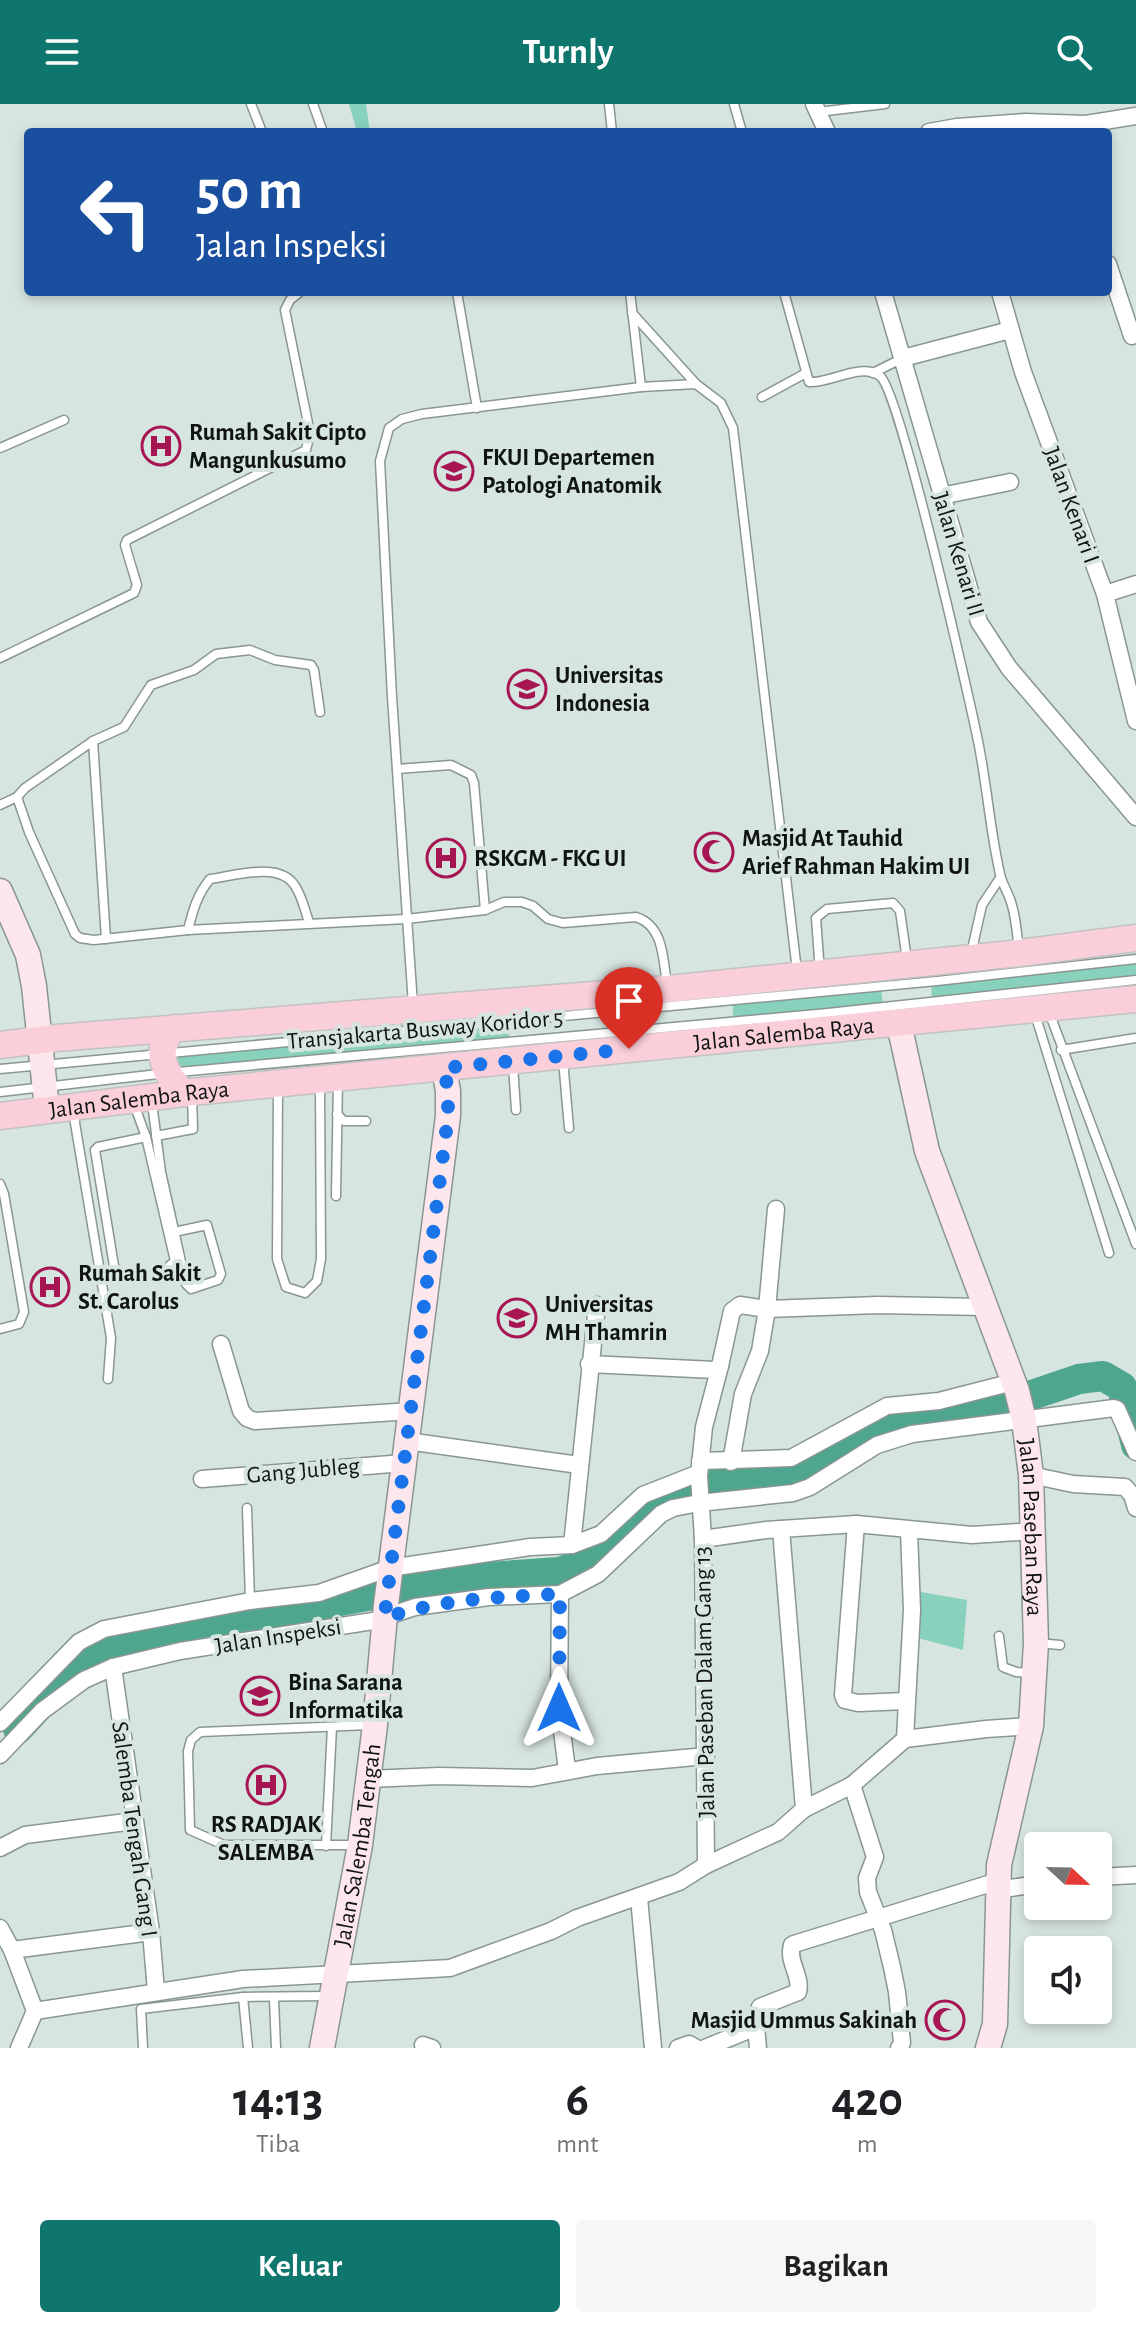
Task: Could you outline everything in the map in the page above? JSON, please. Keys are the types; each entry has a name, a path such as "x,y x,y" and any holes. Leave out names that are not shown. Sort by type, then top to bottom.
{"main road":[{"path":"0,891 28,955 48,1082"},
{"name":"Jalan Salemba Raya","path":"0,1116 48,1082 174,1028 809,976 1136,938"},
{"name":"Jalan Salemba Raya","path":"0,1045 48,1082 141,1098 1136,999"},
{"name":"Jalan Paseban Raya","path":"899,1024 927,1151 1019,1402 1031,1475 1048,1644 1035,1673 1031,1726 999,1865 995,2024 988,2048"},
{"path":"174,1028 165,1040 165,1064 188,1093"},
{"name":"Jalan Salemba Tengah","path":"322,2048 360,1845 375,1725 385,1611 448,1116 444,1068"}],"street":[{"path":"816,108 825,128"},
{"path":"968,128 1025,122 1087,128 1136,116"},
{"path":"1112,276 1132,336"},
{"name":"Jalan Kenari II","path":"884,296 972,604 988,640 1136,817"},
{"name":"Jalan Kenari I","path":"1001,296 1023,372 1105,594 1136,721"},
{"path":"903,358 1010,330"},
{"path":"941,496 1010,482"},
{"path":"1105,594 1136,584"},
{"path":"731,1462 743,1394 757,1361 767,1309 776,1209"},
{"name":"Jalan Paseban Dalam Gang 13","path":"706,1865 703,1539 699,1470 704,1427 732,1311 736,1306 746,1304 767,1309"},
{"path":"572,1545 597,1305"},
{"path":"767,1309 878,1305 985,1307"},
{"path":"221,1344 241,1411 255,1421 412,1411"},
{"path":"589,1364 711,1371 720,1366"},
{"name":"Jalan Inspeksi","path":"0,1723 79,1642 104,1629 250,1601 319,1593 390,1571 530,1547 572,1545 601,1534 643,1495 699,1470 731,1462 791,1458 887,1406 939,1401 1019,1402 1117,1409 1136,1452"},
{"name":"Jalan Inspeksi","path":"0,1755 42,1711 84,1680 113,1667 385,1611 489,1597 560,1594 598,1574 661,1514 673,1508 699,1501 793,1493 810,1487 877,1445 1019,1402"},
{"name":"Gang Jubleg","path":"202,1479 405,1452 579,1465"},
{"path":"1031,1475 1073,1484 1125,1487 1132,1495 1136,1508"},
{"path":"703,1539 856,1524 972,1535 1035,1531"},
{"path":"856,1524 843,1695 849,1701 858,1703 906,1701"},
{"path":"781,1529 804,1809"},
{"path":"905,1739 912,1610 909,1531"},
{"path":"560,1594 559,1708 567,1770"},
{"name":"Salemba Tengah Gang I","path":"113,1667 151,1932 156,1991"},
{"path":"35,2011 243,1979 334,1984 450,1968 679,1882 706,1865 778,1832 804,1809 852,1785 905,1739 1031,1726"},
{"path":"368,1779 439,1776 532,1778 567,1770 706,1756"},
{"path":"852,1785 875,1857 867,1878 868,1892 878,1917 897,1992 902,2043 899,2048"},
{"path":"0,1848 25,1835 134,1821"},
{"path":"1112,1876 1136,1875"},
{"path":"758,2048 756,2017 760,2007 800,1989 790,1957 792,1945 878,1917 997,1886 1024,1885"},
{"path":"639,1898 653,2048"},
{"path":"0,1928 12,1950 35,2011 19,2048"},
{"path":"12,1950 151,1932"},
{"path":"705,2048 756,2027"},
{"path":"678,2048 689,2044 696,2048"}],"lane":[{"path":"251,104 260,128"},
{"path":"313,104 322,128"},
{"path":"609,104 612,128"},
{"path":"734,104 741,128"},
{"path":"816,108 885,104"},
{"path":"0,658 134,593 137,585 125,545 127,540 306,450 310,433 285,310 295,296"},
{"path":"458,296 477,408"},
{"path":"630,296 641,387"},
{"path":"785,296 811,383 860,372 879,375 885,381 909,454 978,742 1000,878 1011,903 1020,953"},
{"path":"632,313 696,384 712,393 721,403 733,428 809,976"},
{"path":"872,373 903,358"},
{"path":"762,397 806,373"},
{"path":"414,1010 380,461 389,428 402,419 422,414 641,387 696,384"},
{"path":"0,448 64,420"},
{"path":"0,805 17,797 39,777 93,741 124,727 151,685 194,670 216,654 250,650 275,660 311,665 320,712"},
{"path":"93,741 106,939"},
{"path":"397,769 451,765 471,775 485,910"},
{"path":"17,797 29,832 75,934 87,940 309,922 406,919 485,910 504,902 522,902 533,906 548,919 563,923 636,917 648,921 654,927 661,946 668,989"},
{"path":"188,930 199,892 210,879 259,873 288,877 297,888 309,922"},
{"path":"970,958 982,905 1000,878"},
{"path":"809,976 816,918 827,909 893,903 900,911 908,965"},
{"name":"Transjakarta Busway Koridor 5","path":"0,1092 165,1064 1136,959"},
{"name":"Transjakarta Busway Koridor 5","path":"0,1069 48,1082 165,1064 828,1013 1136,980"},
{"path":"1040,1008 1061,1050 1136,1244"},
{"path":"1040,1008 1041,1040 1109,1253"},
{"path":"1061,1050 1136,1038"},
{"path":"563,1056 569,1128"},
{"path":"513,1060 516,1110"},
{"path":"278,1084 277,1259 286,1287 305,1293 317,1281 321,1259 329,1080"},
{"path":"329,1080 337,1114 336,1196"},
{"path":"48,1082 111,1338 108,1379"},
{"path":"156,1136 193,1129 188,1093"},
{"path":"141,1098 156,1136 174,1232 186,1284 191,1289 218,1280 221,1274 207,1225 174,1232"},
{"path":"141,1098 146,1137 175,1261 169,1266"},
{"path":"337,1114 344,1121 366,1121"},
{"path":"118,1272 114,1266 95,1150 146,1137"},
{"path":"0,1184 24,1312 19,1324 0,1329"},
{"path":"247,1508 250,1601"},
{"path":"999,1636 1003,1667 1016,1672 1035,1673"},
{"path":"360,1845 224,1845 190,1830 188,1751 191,1740 200,1732 375,1725"},
{"path":"326,1846 332,1727"},
{"path":"143,2048 141,2009 243,1997 274,1998 334,1984"},
{"path":"243,1997 248,2048"},
{"path":"274,1998 276,2048"}],"green space":[{"path":"349,104 366,104 369,128 356,128"},
{"path":"1136,959 1136,979 932,1001 931,981"},
{"path":"881,986 883,1007 733,1021 733,1000"},
{"path":"507,1021 510,1042 167,1073 163,1054"},
{"path":"921,1592 967,1600 963,1650 918,1638"}],"waterway":[{"path":"18,1729 89,1652 147,1637 459,1579 559,1572 596,1560 657,1502 691,1483 791,1481 887,1426 979,1413 1079,1379 1103,1376 1122,1387 1136,1445"}],"place":[{"name":"Rumah Sakit Cipto Mangunkusumo","path":"161,446"},
{"name":"FKUI Departemen Patologi Anatomik","path":"454,471"},
{"name":"Universitas Indonesia","path":"527,689"},
{"name":"Masjid At Tauhid Arief Rahman Hakim UI","path":"714,852"},
{"name":"RSKGM - FKG UI","path":"446,858"},
{"name":"Rumah Sakit St. Carolus","path":"50,1287"},
{"name":"Universitas MH Thamrin","path":"517,1318"},
{"name":"Bina Sarana Informatika","path":"260,1696"},
{"name":"RS RADJAK SALEMBA","path":"266,1785"},
{"name":"Masjid Ummus Sakinah","path":"945,2020"}],"route":[{"path":"559,1708 560,1594 489,1597 415,1607 385,1618 386,1605 448,1116 444,1068 629,1049"}]}
